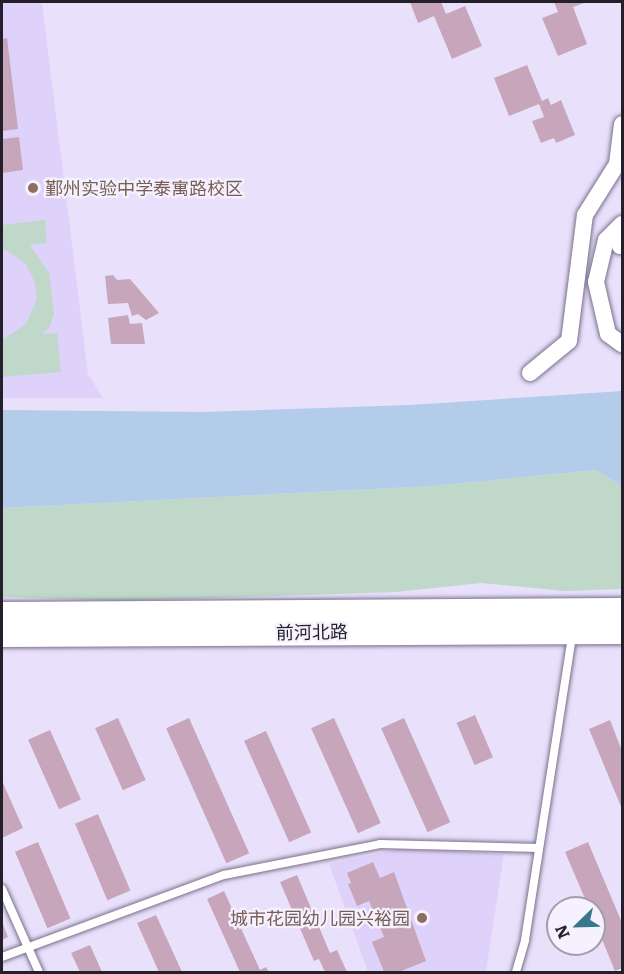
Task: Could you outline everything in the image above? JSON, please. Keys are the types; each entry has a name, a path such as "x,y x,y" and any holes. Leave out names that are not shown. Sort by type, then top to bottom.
{"main road":[{"name":"前河北路","path":"2,635 575,621 622,610"},
{"name":"前河北路","path":"2,614 575,621 622,632"}],"street":[{"path":"530,373 570,341 585,215 617,164 622,124"},
{"path":"622,224 606,240 596,282 608,334 622,344"}],"lane":[{"path":"516,972 539,848 575,621"},
{"path":"2,957 27,945 224,875 381,844 539,848"},
{"path":"2,889 39,972"}],"shaded area":[{"name":"鄞州实验中学泰寓路校区","path":"2,2 42,2 88,374 103,398 2,398"},
{"name":"城市花园幼儿园兴裕园","path":"399,849 504,854 486,972 368,972 329,864"}],"green space":[{"path":"45,220 47,243 30,245 49,273 54,313 50,327 42,334 57,333 61,372 2,377 2,340 26,324 37,299 35,283 25,263 2,248 2,225"},
{"path":"596,470 622,486 622,589 565,591 481,583 396,592 122,601 2,597 2,508 432,486"}],"water":[{"path":"622,391 622,486 596,470 432,486 2,508 2,410 204,412 410,405"}],"building":[{"path":"410,2 441,2 446,14 465,6 482,46 452,59 434,16 418,23"},
{"path":"554,2 587,2 573,7 587,44 558,56 542,18 558,12"},
{"path":"7,38 18,129 2,131 2,39"},
{"path":"527,65 542,101 548,98 551,105 561,100 575,135 556,143 554,138 541,143 532,121 544,117 539,104 509,116 494,78"},
{"path":"19,137 23,170 2,173 2,139"},
{"path":"113,275 117,280 130,279 159,313 146,320 138,314 132,316 128,303 108,304 105,276"},
{"path":"128,315 130,324 142,323 145,344 111,344 108,318"},
{"path":"475,715 493,757 475,765 457,723"},
{"path":"118,718 146,780 123,790 95,728"},
{"path":"189,718 249,853 226,863 166,728"},
{"path":"334,718 381,823 358,833 311,728"},
{"path":"404,718 450,822 428,832 381,728"},
{"path":"610,720 622,751 622,809 589,729"},
{"path":"50,730 81,799 59,809 28,740"},
{"path":"266,731 311,832 289,842 244,741"},
{"path":"2,781 23,828 2,838"},
{"path":"98,814 130,890 107,900 75,824"},
{"path":"38,842 70,918 47,928 15,852"},
{"path":"588,842 622,923 622,968 615,971 606,949 606,896 584,896 565,852"},
{"path":"373,862 380,878 394,872 426,961 399,972 384,972 372,942 384,937 369,901 357,906 348,884 351,883 347,873"},
{"path":"297,875 330,953 337,950 347,972 325,972 319,959 314,961 280,882"},
{"path":"224,891 260,970 266,967 269,972 240,972 207,899"},
{"path":"156,915 182,972 159,972 137,923"},
{"path":"2,922 8,937 2,940"},
{"path":"90,945 102,972 80,972 71,953"}],"place":[{"name":"鄞州实验中学泰寓路校区","path":"33,188"},
{"name":"城市花园幼儿园兴裕园","path":"422,918"}]}
